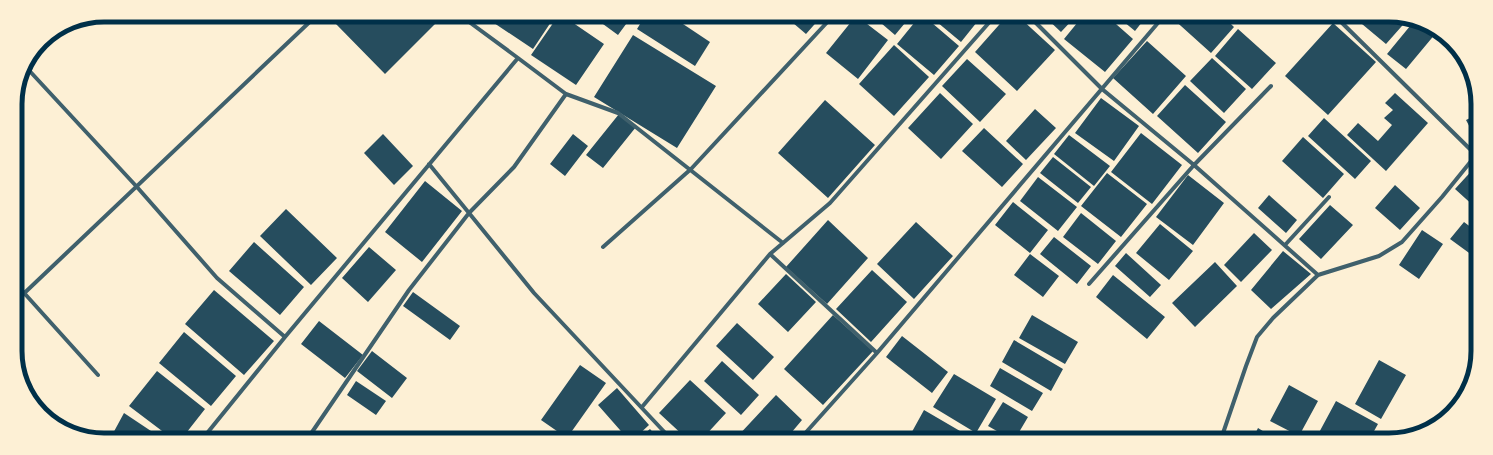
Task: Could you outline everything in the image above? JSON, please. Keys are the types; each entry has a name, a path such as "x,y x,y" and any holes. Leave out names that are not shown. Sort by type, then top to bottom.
{"street":[{"path":"22,296 311,22"},
{"path":"469,22 566,94 618,113 783,243"},
{"path":"603,248 691,169 827,22"},
{"path":"642,407 770,254 830,203 990,22"},
{"path":"1035,22 1102,89 1194,165 1318,275"},
{"path":"805,433 877,353 1159,22"},
{"path":"1341,22 1471,150"},
{"path":"207,433 285,337 518,58"},
{"path":"29,70 137,187 217,278 285,337"},
{"path":"1089,284 1194,165 1271,86"},
{"path":"311,433 409,290 469,213 514,167 566,94"},
{"path":"1223,433 1257,337 1273,318 1318,275 1379,256 1402,242 1442,197 1471,161"},
{"path":"430,164 534,293 665,433"},
{"path":"1285,245 1329,197"},
{"path":"770,254 877,353"},
{"path":"22,290 98,375"}],"building":[{"path":"406,22 408,24 410,22 437,22 385,74 335,23"},
{"path":"492,22 551,22 533,49"},
{"path":"554,22 572,22 604,44 576,85 531,55"},
{"path":"600,22 628,22 618,35"},
{"path":"641,22 680,22 710,42 695,66 637,29"},
{"path":"792,22 817,22 806,34"},
{"path":"851,22 865,22 888,40 858,79 826,53"},
{"path":"880,22 906,22 895,35"},
{"path":"915,22 931,22 959,46 934,75 897,44"},
{"path":"937,22 977,22 961,42"},
{"path":"1002,22 1024,22 1055,50 1017,91 975,52"},
{"path":"1050,22 1070,22 1061,32"},
{"path":"1078,22 1114,22 1133,39 1105,72 1064,39"},
{"path":"1124,22 1142,22 1135,31"},
{"path":"1177,22 1229,22 1234,27 1211,53"},
{"path":"1360,22 1404,24 1386,44"},
{"path":"1333,23 1376,62 1328,115 1285,76"},
{"path":"1411,25 1425,30 1434,36 1406,69 1387,54"},
{"path":"1238,29 1276,63 1252,89 1215,56"},
{"path":"633,35 716,86 677,148 594,97"},
{"path":"1147,41 1186,76 1153,114 1113,78"},
{"path":"894,45 929,77 894,116 859,84"},
{"path":"1212,58 1246,89 1224,113 1190,81"},
{"path":"967,59 1006,94 980,122 942,86"},
{"path":"1185,85 1226,122 1198,153 1157,116"},
{"path":"940,93 973,124 941,159 908,128"},
{"path":"1395,93 1428,123 1386,171 1347,135 1358,123 1378,141 1392,125 1384,118 1393,110 1385,103"},
{"path":"1101,98 1139,126 1114,161 1075,133"},
{"path":"825,100 875,145 828,198 778,153"},
{"path":"1035,109 1056,128 1026,160 1006,141"},
{"path":"619,114 636,127 603,168 586,155"},
{"path":"1324,118 1371,161 1355,179 1308,136"},
{"path":"1471,118 1471,130 1466,120"},
{"path":"984,128 1023,164 1002,187 962,151"},
{"path":"1141,133 1182,165 1152,204 1111,172"},
{"path":"383,134 413,166 394,185 364,153"},
{"path":"573,134 588,146 565,176 550,164"},
{"path":"1069,135 1110,166 1094,186 1054,154"},
{"path":"1303,137 1344,174 1323,198 1282,161"},
{"path":"1053,157 1091,187 1078,203 1040,173"},
{"path":"1471,171 1471,203 1455,189"},
{"path":"1107,173 1147,204 1121,237 1081,206"},
{"path":"1188,175 1224,203 1193,245 1156,217"},
{"path":"1038,177 1077,207 1058,231 1020,201"},
{"path":"425,181 462,211 422,262 385,232"},
{"path":"1395,185 1420,208 1400,230 1375,208"},
{"path":"1269,195 1297,220 1286,233 1258,208"},
{"path":"1013,202 1048,230 1030,253 995,225"},
{"path":"1330,205 1353,225 1321,259 1299,239"},
{"path":"286,209 337,258 311,285 260,236"},
{"path":"1081,213 1116,241 1098,264 1063,237"},
{"path":"828,220 868,258 827,304 786,267"},
{"path":"916,222 953,256 914,299 877,264"},
{"path":"1464,222 1471,227 1471,254 1450,239"},
{"path":"1160,224 1193,251 1169,280 1136,253"},
{"path":"1422,230 1443,244 1419,279 1399,265"},
{"path":"1254,233 1272,250 1241,282 1224,265"},
{"path":"1054,237 1091,266 1077,284 1040,254"},
{"path":"254,242 304,287 280,315 229,271"},
{"path":"369,247 396,270 368,302 342,278"},
{"path":"1283,251 1311,274 1271,309 1251,290"},
{"path":"1126,253 1161,285 1150,297 1115,266"},
{"path":"1030,254 1059,276 1043,297 1014,275"},
{"path":"1215,262 1237,286 1195,327 1172,303"},
{"path":"872,270 907,302 871,342 836,309"},
{"path":"786,274 816,302 788,332 758,304"},
{"path":"1113,275 1165,317 1147,339 1096,297"},
{"path":"214,290 274,341 244,375 185,324"},
{"path":"413,292 460,326 450,340 403,306"},
{"path":"833,315 873,351 823,405 784,369"},
{"path":"1032,315 1078,342 1065,364 1019,338"},
{"path":"319,321 363,355 345,378 301,344"},
{"path":"737,323 774,357 753,380 716,346"},
{"path":"184,332 236,376 211,406 159,363"},
{"path":"902,336 948,372 932,393 886,357"},
{"path":"1014,340 1063,369 1051,391 1002,362"},
{"path":"372,351 407,378 392,398 357,371"},
{"path":"1379,360 1406,375 1381,419 1355,404"},
{"path":"722,361 759,395 741,415 704,381"},
{"path":"580,365 606,383 571,433 560,433 541,420"},
{"path":"1000,368 1043,393 1032,411 990,386"},
{"path":"157,371 205,409 186,433 165,433 129,406"},
{"path":"954,374 996,399 976,433 933,407"},
{"path":"690,380 726,413 708,433 681,433 659,413"},
{"path":"356,381 386,401 376,415 347,395"},
{"path":"1289,385 1318,401 1301,433 1293,433 1270,421"},
{"path":"617,388 649,425 640,433 623,433 598,405"},
{"path":"776,395 802,420 791,433 741,433"},
{"path":"1336,401 1378,424 1373,433 1319,433"},
{"path":"1003,402 1028,417 1019,433 1000,433 988,426"},
{"path":"924,410 963,433 911,433"},
{"path":"124,413 154,433 113,433"},
{"path":"1258,428 1266,433 1256,433"},
{"path":"650,429 654,433 645,433"}]}
